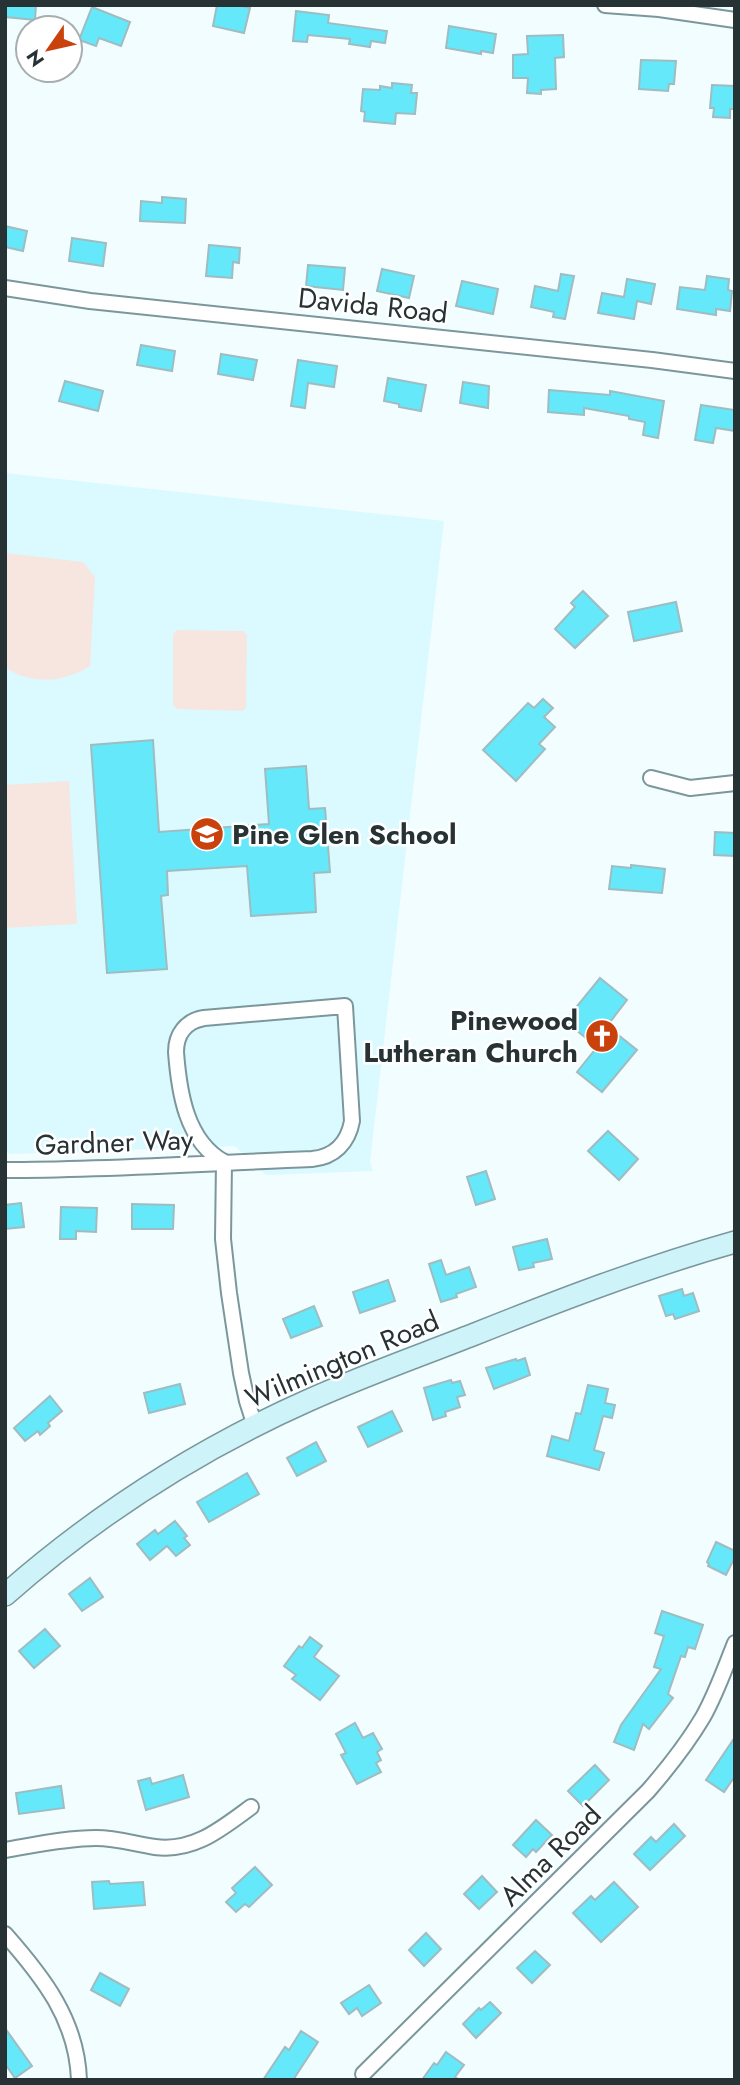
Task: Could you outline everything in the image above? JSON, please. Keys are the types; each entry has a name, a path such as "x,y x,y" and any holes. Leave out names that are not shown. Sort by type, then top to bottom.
{"main road":[{"name":"Wilmington Road","path":"5,1595 108,1513 167,1474 256,1426 347,1384 526,1314 667,1262 735,1242"}],"street":[{"path":"605,5 659,9 735,20"},
{"name":"Davida Road","path":"5,288 90,301 638,358 735,371"},
{"path":"651,778 696,788 735,783"},
{"path":"345,1006 352,1121 344,1141 333,1153 317,1158 224,1162 202,1142 184,1107 176,1052 181,1032 191,1022 204,1018 345,1006"},
{"path":"224,1162 223,1239 241,1373 256,1426"},
{"name":"Gardner Way","path":"5,1170 187,1166 224,1162"},
{"name":"Alma Road","path":"363,2074 648,1791 682,1749 703,1717 735,1643"},
{"path":"5,1850 94,1838 123,1840 156,1847 180,1847 207,1837 251,1807"},
{"path":"5,1934 39,1976 67,2021 75,2043 79,2080"}],"shaded area":[{"name":"Pine Glen School","path":"5,473 444,521 370,1162 373,1171 266,1175 235,1146 11,1154 5,1152"},
{"path":"5,553 83,562 95,577 90,666 69,676 48,680 27,677 5,668"},
{"path":"177,630 243,631 247,635 246,708 242,711 177,709 173,705 173,634"},
{"path":"69,781 77,924 5,928 5,785"}],"building":[{"path":"5,5 36,5 35,14 14,14 14,18 5,17"},
{"path":"217,5 250,8 244,33 213,26"},
{"path":"92,7 130,22 121,46 99,38 96,46 84,42 84,27"},
{"path":"296,11 329,15 328,23 387,31 385,43 371,41 370,47 349,44 350,39 308,35 307,42 293,41"},
{"path":"449,26 496,34 493,53 481,51 481,54 446,48"},
{"path":"563,35 564,57 555,58 556,89 541,90 541,94 527,93 528,78 513,78 513,55 528,54 527,36"},
{"path":"641,60 676,61 674,84 669,84 668,91 639,89"},
{"path":"392,83 412,85 411,93 417,93 415,114 396,113 395,124 364,121 365,112 361,111 363,89 380,90 380,86 392,88"},
{"path":"712,85 735,86 735,109 730,109 730,118 713,117 714,108 710,108"},
{"path":"162,197 186,199 185,223 140,221 141,201 162,203"},
{"path":"5,226 27,231 23,251 5,247"},
{"path":"72,238 106,243 103,266 69,261"},
{"path":"209,245 240,248 239,263 233,262 232,278 206,276"},
{"path":"308,265 345,268 343,290 306,286"},
{"path":"382,269 414,276 409,298 377,291"},
{"path":"561,274 574,276 565,319 553,317 554,312 531,307 535,286 558,291"},
{"path":"707,276 729,279 728,290 732,291 730,311 716,309 716,315 677,309 680,287 705,290"},
{"path":"627,279 655,284 651,304 637,301 634,319 598,313 602,293 624,297"},
{"path":"462,281 498,289 493,314 456,306"},
{"path":"141,345 175,351 172,371 137,365"},
{"path":"221,354 257,360 253,380 218,374"},
{"path":"298,360 337,366 334,387 308,383 305,408 291,406"},
{"path":"388,378 426,385 421,411 384,401"},
{"path":"65,381 103,391 98,411 59,401"},
{"path":"463,382 489,386 488,408 460,403"},
{"path":"549,390 610,395 610,391 664,401 658,438 643,435 645,422 629,419 629,416 584,408 584,415 548,412"},
{"path":"701,405 735,410 735,431 716,428 713,443 695,440"},
{"path":"583,591 608,616 575,648 555,629 575,607 571,603"},
{"path":"676,602 682,631 634,641 628,612"},
{"path":"543,699 553,708 544,717 555,727 539,744 545,749 516,781 483,750 528,703 534,708"},
{"path":"153,740 159,832 269,824 265,769 306,766 309,809 325,808 330,872 314,873 316,912 251,916 247,866 167,871 168,895 161,896 167,969 107,973 91,745"},
{"path":"715,832 735,833 735,856 714,855"},
{"path":"631,865 665,869 662,893 609,889 612,866 631,868"},
{"name":"Pinewood Lutheran Church","path":"600,978 627,1000 607,1026 637,1050 602,1092 577,1072 597,1047 565,1021"},
{"path":"608,1131 638,1159 619,1180 588,1151"},
{"path":"486,1171 495,1199 476,1205 467,1177"},
{"path":"21,1203 24,1227 5,1229 5,1205"},
{"path":"132,1204 174,1205 173,1229 132,1229"},
{"path":"61,1207 97,1208 96,1232 76,1231 76,1239 60,1239"},
{"path":"547,1239 552,1259 533,1263 534,1267 519,1270 513,1247"},
{"path":"441,1260 446,1275 469,1267 476,1287 441,1302 429,1264"},
{"path":"388,1280 395,1301 360,1313 353,1292"},
{"path":"682,1289 684,1296 693,1293 699,1311 675,1319 673,1314 666,1316 659,1296"},
{"path":"314,1306 322,1326 291,1338 283,1319"},
{"path":"525,1358 530,1375 494,1389 486,1368"},
{"path":"451,1380 452,1383 460,1381 465,1395 457,1397 460,1407 433,1420 424,1388"},
{"path":"180,1384 185,1404 149,1413 144,1393"},
{"path":"588,1385 608,1389 605,1403 615,1405 612,1418 603,1416 594,1450 604,1453 599,1470 547,1456 552,1436 569,1441 576,1413 581,1414"},
{"path":"50,1396 62,1411 48,1423 50,1426 40,1435 38,1431 25,1441 14,1428"},
{"path":"392,1411 402,1431 368,1447 358,1427"},
{"path":"316,1442 326,1461 297,1476 287,1458"},
{"path":"247,1473 259,1494 209,1522 197,1502"},
{"path":"175,1521 187,1536 184,1538 190,1545 176,1556 167,1546 150,1560 137,1544 155,1530 158,1534"},
{"path":"716,1542 735,1551 735,1557 726,1575 708,1566 707,1562"},
{"path":"90,1578 103,1597 82,1611 69,1594"},
{"path":"662,1611 703,1625 695,1649 688,1647 685,1657 681,1656 668,1694 673,1698 649,1729 643,1724 634,1750 614,1742 621,1725 661,1669 654,1667 664,1636 655,1633"},
{"path":"45,1629 60,1646 34,1668 19,1651"},
{"path":"310,1637 322,1646 314,1657 339,1676 320,1700 292,1679 296,1675 284,1666 299,1646 302,1648"},
{"path":"355,1723 363,1738 373,1733 382,1749 377,1752 381,1760 376,1763 381,1772 357,1784 341,1755 346,1753 336,1734"},
{"path":"735,1737 735,1776 724,1792 706,1780"},
{"path":"595,1765 609,1780 583,1806 568,1791"},
{"path":"183,1775 189,1797 146,1810 138,1781 150,1778 152,1784"},
{"path":"61,1786 64,1808 19,1814 16,1793"},
{"path":"536,1820 552,1835 536,1852 533,1849 526,1857 513,1845"},
{"path":"674,1824 685,1836 650,1870 634,1854 651,1837 656,1842"},
{"path":"255,1867 272,1885 249,1907 245,1904 236,1912 226,1902 236,1893 232,1888"},
{"path":"482,1876 497,1892 479,1909 464,1894"},
{"path":"109,1881 110,1884 143,1882 145,1905 94,1909 92,1882"},
{"path":"614,1882 638,1907 601,1942 573,1913 591,1896 595,1900"},
{"path":"426,1933 441,1949 424,1966 409,1950"},
{"path":"535,1951 550,1965 532,1983 517,1968"},
{"path":"100,1973 129,1989 120,2006 91,1990"},
{"path":"369,1985 381,2003 362,2016 357,2008 349,2014 341,2003"},
{"path":"490,2002 501,2013 476,2038 463,2024 479,2008 481,2010"},
{"path":"5,2028 32,2066 15,2078 5,2064"},
{"path":"301,2031 318,2042 293,2080 263,2080 285,2047 289,2050"},
{"path":"446,2052 464,2065 455,2077 459,2080 422,2080 434,2063 437,2065"}],"place":[{"name":"Pine Glen School","path":"207,834"},
{"name":"Pinewood Lutheran Church","path":"602,1036"}]}
